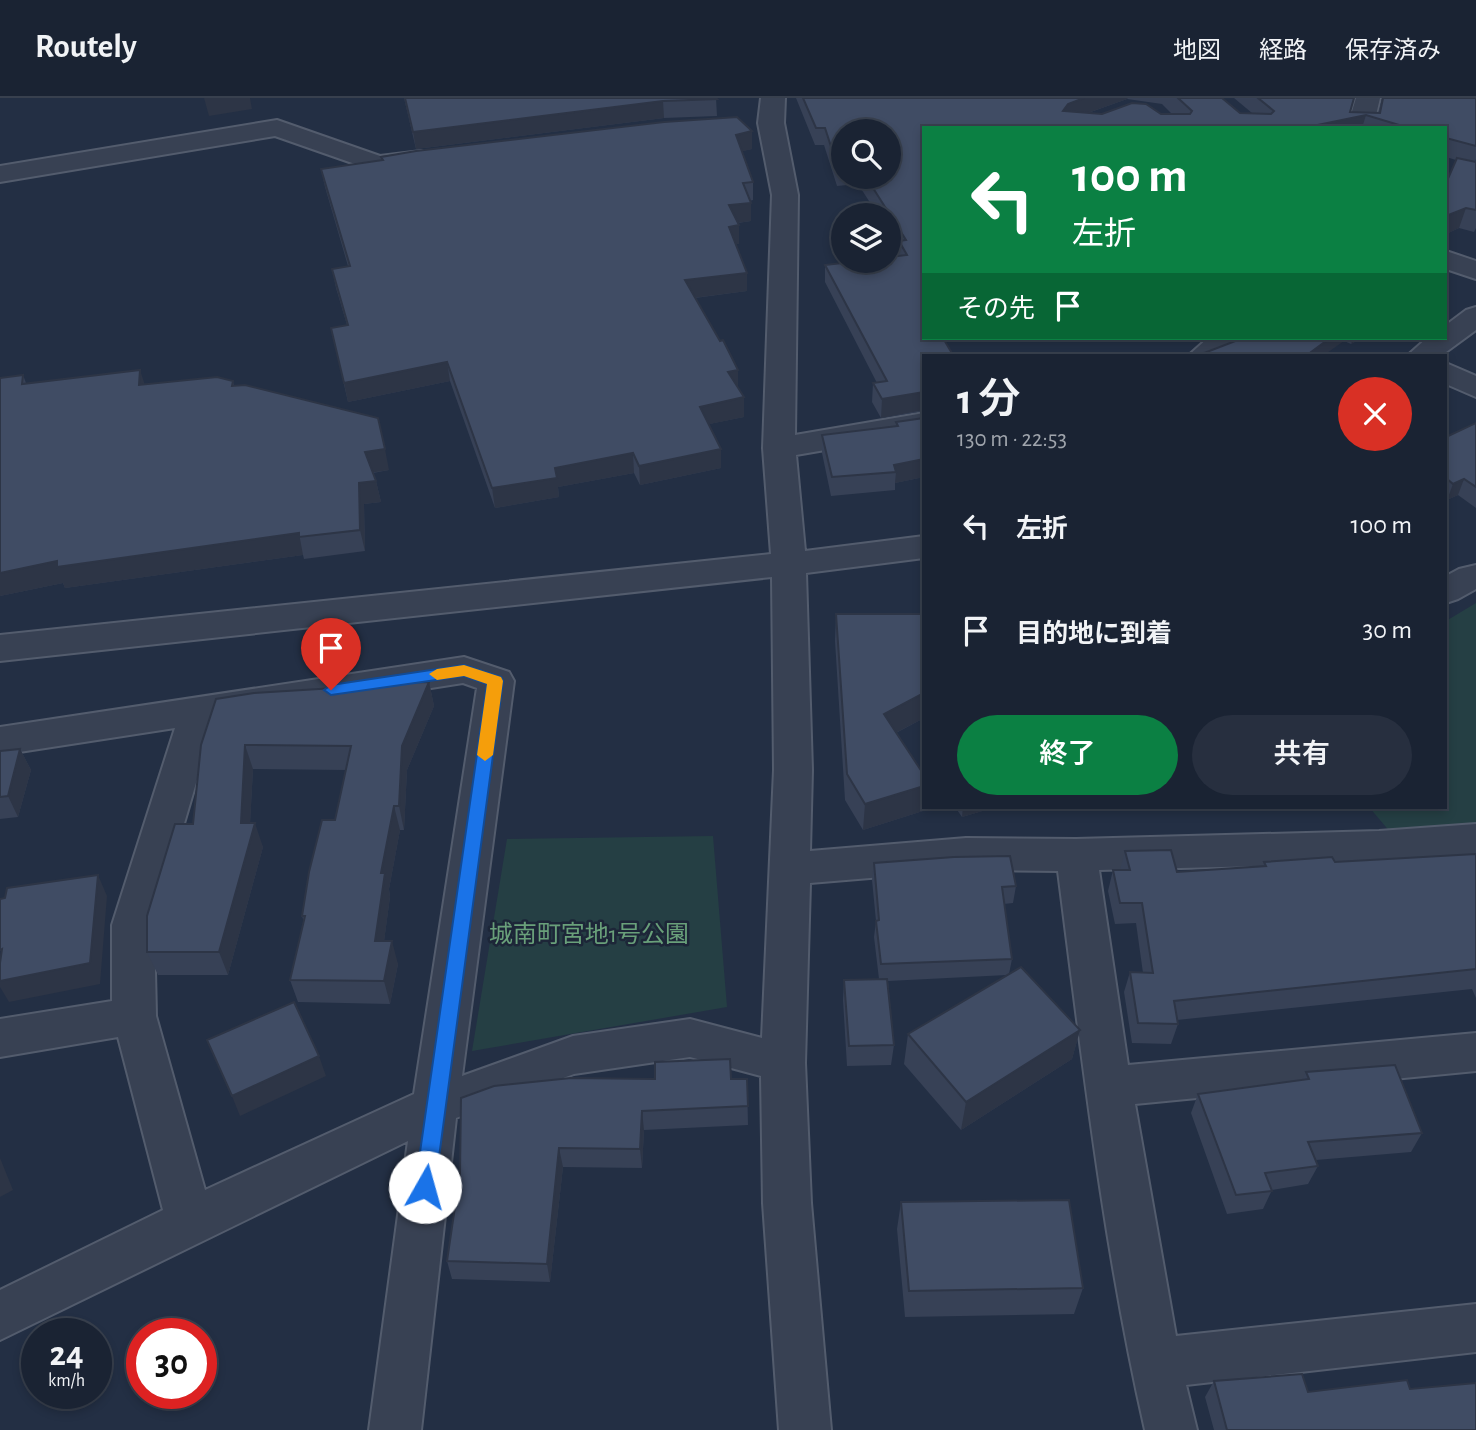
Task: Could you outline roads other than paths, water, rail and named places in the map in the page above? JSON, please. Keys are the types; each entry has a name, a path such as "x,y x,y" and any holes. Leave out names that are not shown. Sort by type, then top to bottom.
{"street":[{"path":"1361,126 1368,98"},
{"path":"763,115 785,195 779,447 789,564 793,770 783,1063 787,1203 805,1430"},
{"path":"0,174 276,128 378,164 446,156"},
{"path":"1447,259 1476,271"},
{"path":"1447,337 1476,316"},
{"path":"1205,354 1224,340"},
{"path":"1424,354 1443,340"},
{"path":"1447,373 1476,388"},
{"path":"779,447 922,423"},
{"path":"0,648 789,564 922,547"},
{"path":"1447,590 1471,576 1476,577"},
{"path":"0,741 464,670 495,681 435,1106 395,1430"},
{"path":"190,1221 134,1016 134,925 198,710"},
{"path":"790,869 967,854 1076,855 1379,848 1476,840"},
{"path":"1076,855 1109,1087 1155,1363 1171,1430"},
{"path":"0,1038 134,1016"},
{"path":"0,1316 190,1221 435,1106 573,1055 690,1038 783,1063"},
{"path":"1109,1087 1476,1052"},
{"path":"1155,1363 1476,1328"}],"park label":[{"name":"城南町宮地1号公園","path":"589,934"}]}
